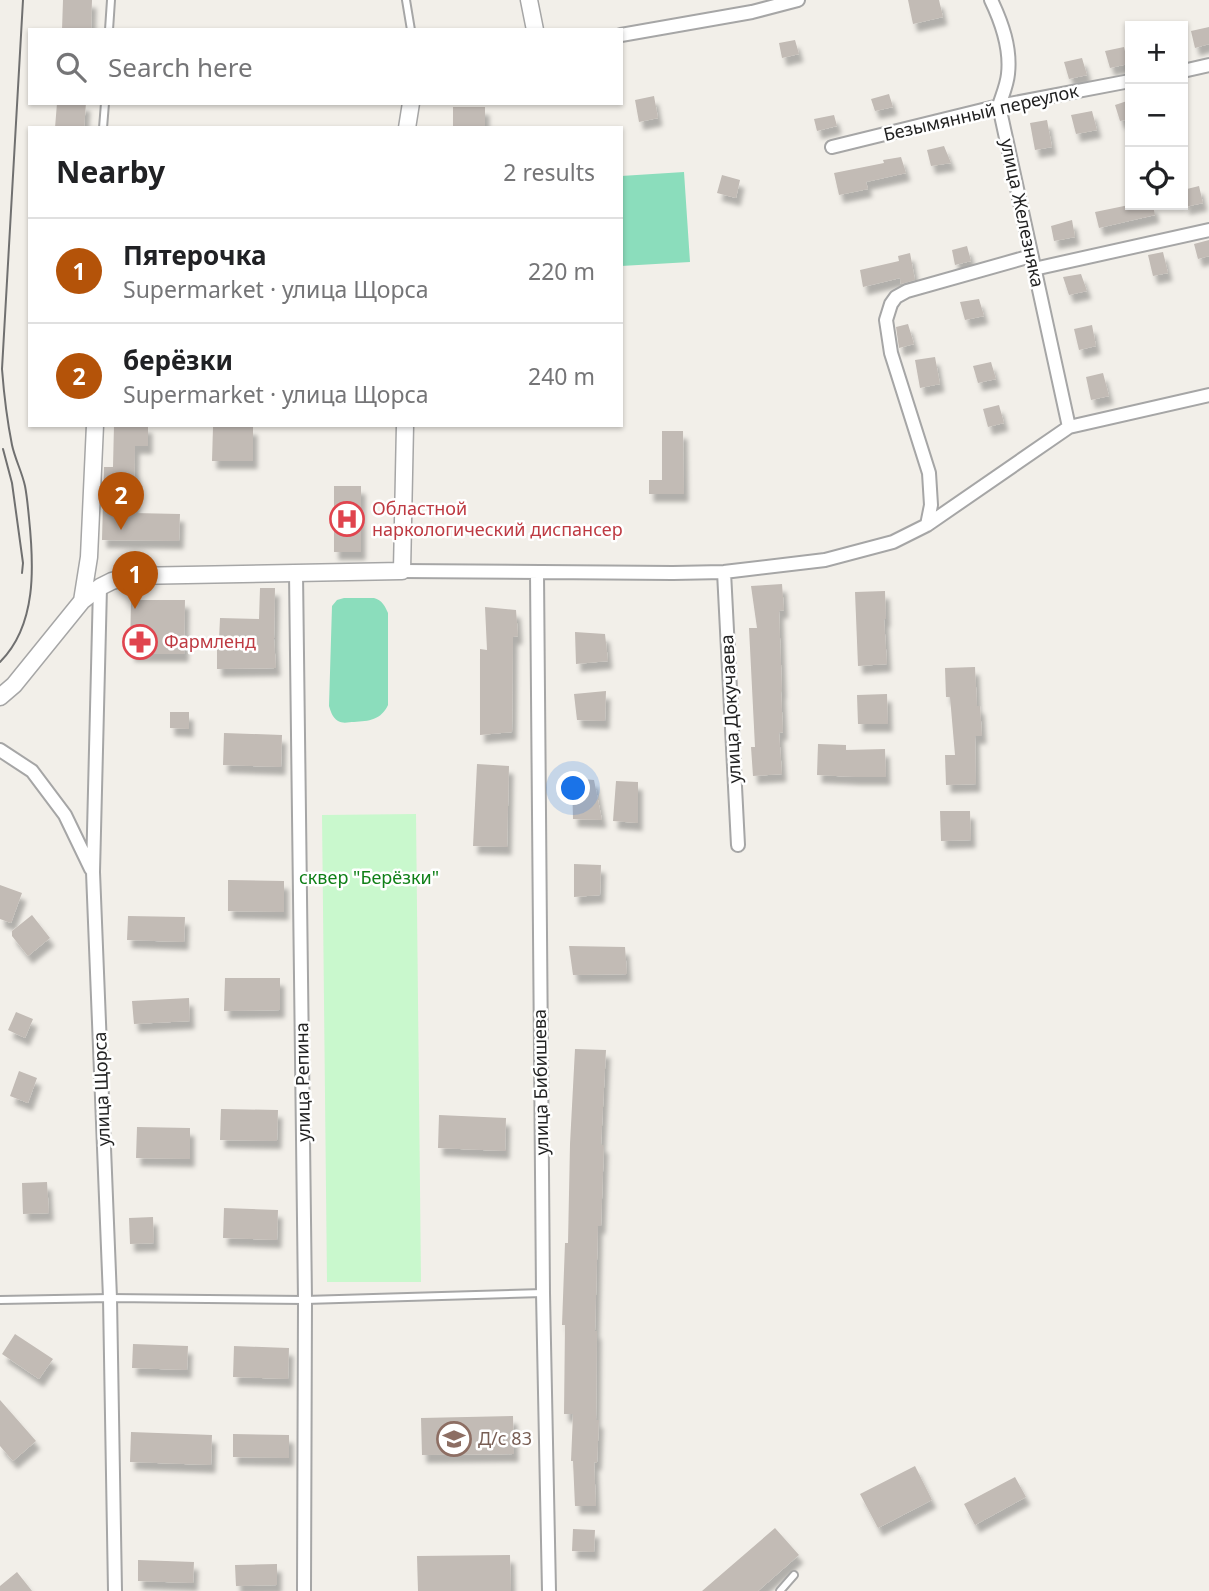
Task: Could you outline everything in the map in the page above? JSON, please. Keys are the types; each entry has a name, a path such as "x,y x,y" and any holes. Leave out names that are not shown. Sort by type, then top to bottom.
{"street":[{"path":"529,0 535,28"},
{"path":"623,35 751,6 798,0"},
{"name":"улица Железняка","path":"991,0 1002,24 1008,51 1008,75 999,106 1069,427"},
{"path":"1188,70 1209,65"},
{"name":"Безымянный переулок","path":"832,147 999,106 1125,82"},
{"path":"407,126 411,105"},
{"path":"927,525 931,505 929,473 891,353 886,320 896,297 907,291 1033,262 1209,230"},
{"path":"0,697 14,684 82,601 100,587 131,576 402,571 724,572 825,560 892,542 927,525 1069,427 1209,395"},
{"path":"82,601 89,557 95,427"},
{"path":"402,571 405,427"},
{"name":"улица Докучаева","path":"724,572 738,845"},
{"name":"улица Репина","path":"296,573 305,1300 304,1591"},
{"name":"улица Бибишева","path":"537,573 543,1293 549,1591"},
{"name":"улица Щорса","path":"100,587 93,872 110,1298 115,1591"},
{"path":"0,750 32,771 65,815 93,872"}],"lane":[{"path":"109,28 111,0"},
{"path":"406,0 411,28"},
{"path":"103,126 105,105"},
{"path":"0,1300 305,1300 543,1293"},
{"path":"780,1591 794,1575"}],"green space":[{"path":"684,172 690,262 623,266 623,176"},
{"path":"377,599 388,613 388,705 378,717 346,723 333,716 329,706 332,606 337,600"},
{"name":"сквер \"Берёзки\"","path":"416,814 421,1282 327,1282 322,815"}],"building":[{"path":"63,0 92,0 91,28 62,28"},
{"path":"908,0 939,0 943,17 913,24"},
{"path":"1209,27 1209,44 1195,48 1191,31"},
{"path":"795,40 799,54 782,58 779,43"},
{"path":"1124,47 1125,65 1110,68 1105,51"},
{"path":"1082,58 1087,75 1069,79 1064,62"},
{"path":"889,94 893,107 875,111 871,99"},
{"path":"654,96 658,118 639,122 635,100"},
{"path":"1125,102 1125,120 1120,121 1115,105"},
{"path":"57,105 86,105 84,126 55,126"},
{"path":"453,107 485,107 485,126 453,126"},
{"path":"1092,111 1097,130 1076,134 1071,115"},
{"path":"834,115 837,126 817,131 814,119"},
{"path":"1047,120 1052,147 1035,150 1030,123"},
{"path":"944,146 951,163 931,166 927,150"},
{"path":"901,157 906,173 866,182 868,189 839,195 834,173"},
{"path":"722,175 740,180 736,198 717,193"},
{"path":"1199,186 1203,203 1188,206 1188,189"},
{"path":"1125,206 1125,210 1154,210 1155,215 1099,228 1095,212"},
{"path":"1072,220 1075,237 1054,241 1051,226"},
{"path":"1209,240 1209,256 1198,259 1194,244"},
{"path":"967,246 971,261 955,265 952,250"},
{"path":"1163,252 1168,273 1153,276 1148,255"},
{"path":"910,253 915,280 901,284 900,278 863,287 860,270 899,261 898,256"},
{"path":"1081,274 1087,291 1069,295 1063,277"},
{"path":"979,299 984,316 965,320 960,302"},
{"path":"908,324 914,344 899,348 896,327"},
{"path":"1092,325 1096,346 1079,350 1074,329"},
{"path":"935,357 940,384 920,388 915,360"},
{"path":"991,362 996,379 978,383 973,366"},
{"path":"1103,373 1109,396 1091,400 1086,377"},
{"path":"999,405 1004,423 988,427 983,409"},
{"path":"114,427 148,427 148,446 135,446 134,513 180,514 179,541 102,540 104,467 113,467"},
{"path":"213,427 253,427 253,461 212,461"},
{"path":"662,431 683,431 684,494 649,494 649,480 662,480"},
{"name":"Областной наркологический диспансер","path":"334,486 361,486 361,552 334,552"},
{"path":"782,584 784,610 779,611 783,732 779,733 782,774 753,776 751,747 755,747 749,628 757,628 751,586"},
{"path":"260,588 275,588 276,668 217,669 220,618 259,619"},
{"path":"885,591 887,664 858,666 855,592"},
{"path":"131,600 185,600 184,654 130,654"},
{"path":"485,607 516,610 518,636 513,637 512,732 480,735 480,649 487,650"},
{"path":"575,632 605,634 608,661 576,664"},
{"path":"975,667 982,736 975,736 976,784 946,785 945,755 955,755 950,697 946,697 945,668"},
{"path":"606,691 605,721 577,720 574,694"},
{"path":"887,694 888,724 858,724 857,695"},
{"path":"170,712 189,712 189,729 170,728"},
{"path":"224,733 282,735 281,767 223,765"},
{"path":"818,744 846,745 846,750 885,749 886,777 817,775"},
{"path":"477,764 509,766 507,847 473,846"},
{"path":"572,778 594,780 602,820 573,819"},
{"path":"616,781 638,782 638,823 613,821"},
{"path":"940,811 970,811 971,840 941,841"},
{"path":"574,864 601,865 600,895 574,897"},
{"path":"228,880 284,881 284,912 228,911"},
{"path":"0,885 22,893 11,923 0,919"},
{"path":"32,915 50,938 28,956 12,936 12,931"},
{"path":"128,916 185,917 184,942 127,940"},
{"path":"569,946 625,947 627,974 573,975"},
{"path":"225,978 280,978 280,1010 224,1011"},
{"path":"189,998 190,1021 134,1024 132,1001"},
{"path":"16,1012 33,1019 25,1038 8,1030"},
{"path":"575,1049 606,1050 595,1331 596,1420 599,1420 597,1463 594,1462 596,1506 575,1506 571,1461 573,1414 564,1414 565,1325 562,1325 565,1243 568,1243"},
{"path":"19,1071 37,1078 28,1103 10,1096"},
{"path":"221,1109 278,1110 277,1141 220,1140"},
{"path":"439,1115 506,1118 505,1151 438,1148"},
{"path":"137,1127 190,1128 190,1159 136,1158"},
{"path":"47,1182 49,1213 23,1214 22,1183"},
{"path":"224,1208 278,1210 277,1240 223,1238"},
{"path":"153,1217 154,1243 130,1244 129,1218"},
{"path":"15,1334 53,1359 39,1379 2,1354"},
{"path":"133,1344 188,1346 187,1370 132,1368"},
{"path":"234,1346 289,1348 288,1379 233,1377"},
{"path":"0,1400 36,1441 13,1461 0,1446"},
{"path":"513,1416 514,1454 422,1455 421,1418"},
{"path":"131,1432 212,1435 211,1465 130,1462"},
{"path":"233,1434 289,1435 289,1458 233,1457"},
{"path":"915,1466 932,1500 878,1528 860,1494"},
{"path":"1015,1477 1026,1497 975,1525 964,1504"},
{"path":"775,1528 799,1555 758,1591 702,1591"},
{"path":"573,1529 595,1530 594,1552 572,1551"},
{"path":"510,1555 511,1591 418,1591 417,1556"},
{"path":"138,1560 194,1562 193,1583 138,1581"},
{"path":"277,1564 277,1585 236,1586 235,1565"},
{"path":"17,1572 32,1591 0,1591 0,1586"}],"tram line":[{"path":"0,662 21,631 27,613 32,575 26,494 12,445 2,369 23,0"},
{"path":"3,449 12,483 22,573"}],"place":[{"name":"Областной наркологический диспансер","path":"347,519"},
{"name":"берёзки","path":"121,530"},
{"name":"Пятерочка","path":"135,609"},
{"name":"Фармленд","path":"140,642"},
{"name":"Д/с 83","path":"454,1439"}]}
